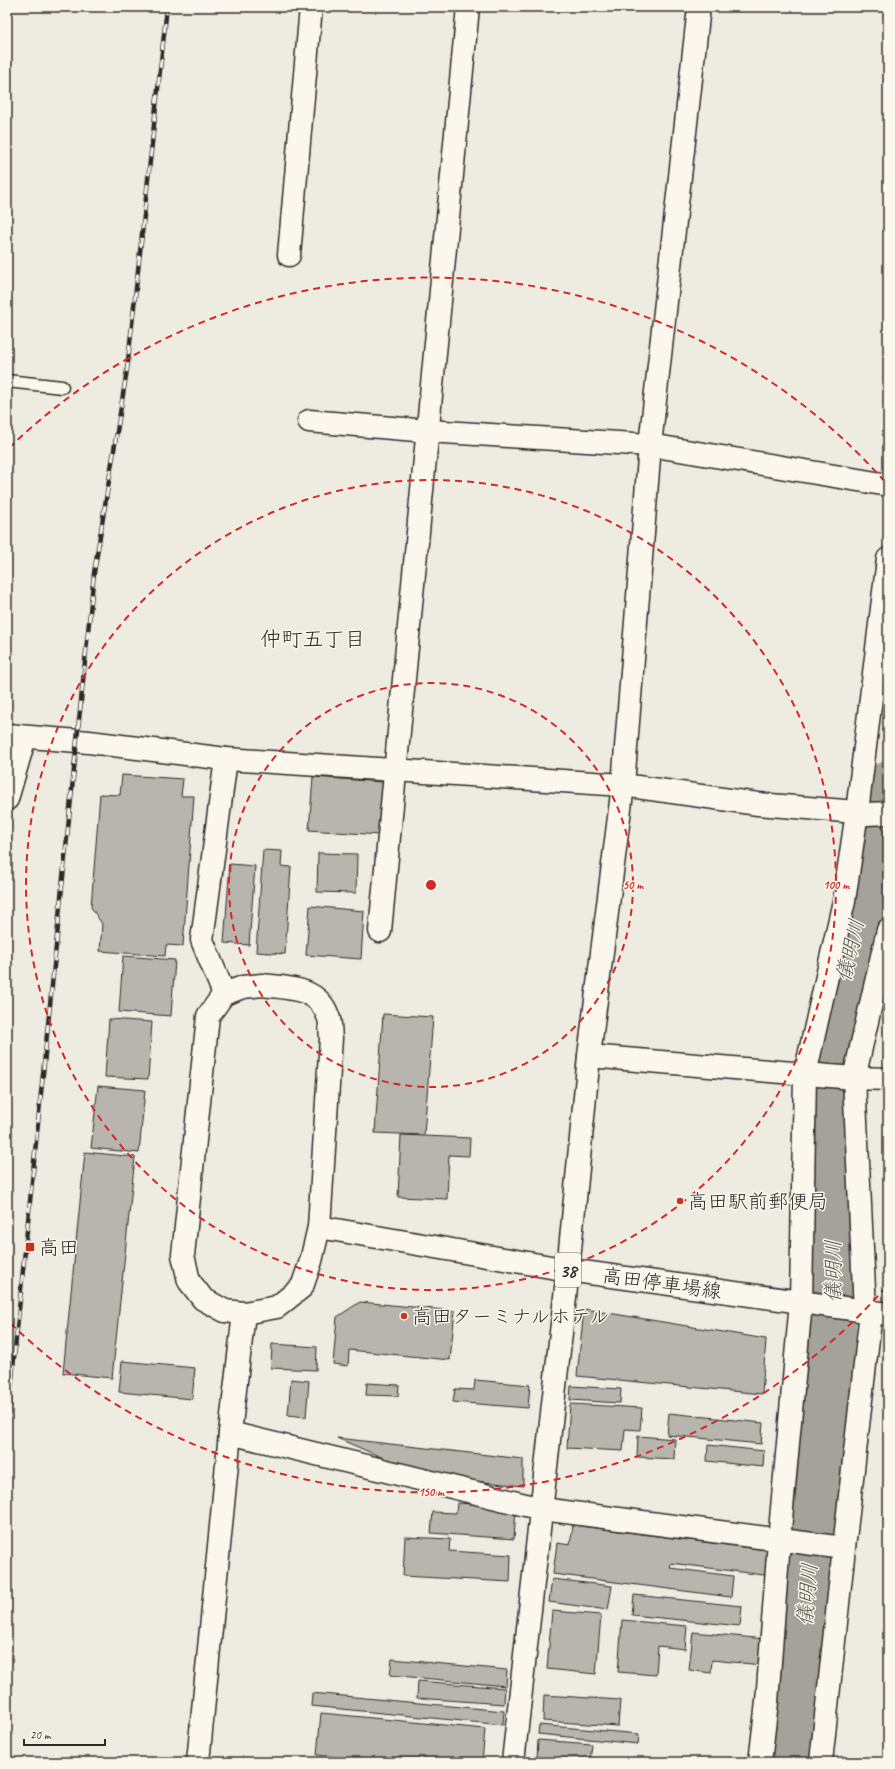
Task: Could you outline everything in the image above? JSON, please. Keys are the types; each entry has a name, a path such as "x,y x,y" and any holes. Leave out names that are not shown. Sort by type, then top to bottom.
{"street":[{"path":"289,255 311,7"},
{"path":"380,931 468,7"},
{"path":"513,1762 568,1270 589,1056 622,785 650,445 699,7"},
{"path":"309,421 428,431 650,445 888,485"},
{"path":"760,1762 810,1304 805,1074 862,813 888,559"},
{"path":"7,799 16,736 88,742 226,759 622,785 758,804 862,813 888,813"},
{"path":"224,994 202,940 226,759"},
{"path":"822,1762 837,1547 870,1311 854,1078 888,930"},
{"path":"262,985 305,991 319,999 328,1016 331,1038 319,1227 312,1261 302,1287 277,1308 244,1313 225,1311 203,1299 189,1281 183,1255 208,1016 224,994 243,987 262,985"},
{"path":"589,1056 854,1078 888,1079"},
{"name":"高田停車場線","path":"319,1227 568,1270 870,1311"},
{"path":"198,1762 230,1433 244,1313"},
{"path":"230,1433 542,1509 837,1547"}],"lane":[{"path":"7,381 62,386"}],"building":[{"path":"122,775 183,779 181,796 194,796 183,946 166,945 165,956 100,951 102,924 91,907 100,794 120,795"},
{"path":"313,777 383,782 379,835 309,830"},
{"path":"263,850 282,851 281,866 291,867 285,954 256,952"},
{"path":"318,853 357,854 356,893 317,892"},
{"path":"230,864 255,866 249,945 224,943"},
{"path":"310,906 364,911 361,959 306,955"},
{"path":"123,956 175,960 171,1016 119,1012"},
{"path":"383,1014 433,1017 424,1135 375,1133"},
{"path":"109,1019 152,1022 148,1079 105,1077"},
{"path":"98,1086 145,1090 139,1153 91,1148"},
{"path":"401,1135 470,1138 469,1156 449,1155 447,1199 398,1197"},
{"path":"85,1152 135,1157 112,1378 63,1373"},
{"path":"360,1302 455,1311 450,1360 349,1350 348,1366 333,1364 337,1317"},
{"path":"584,1309 766,1339 762,1394 577,1376"},
{"path":"272,1344 317,1347 316,1370 271,1368"},
{"path":"122,1361 195,1368 192,1399 119,1392"},
{"path":"291,1379 309,1381 306,1417 288,1415"},
{"path":"475,1380 530,1385 528,1408 453,1402 455,1389 474,1390"},
{"path":"367,1383 399,1385 398,1396 366,1395"},
{"path":"571,1386 621,1389 620,1403 570,1400"},
{"path":"570,1404 642,1408 640,1430 625,1429 623,1451 567,1448"},
{"path":"669,1413 763,1423 761,1444 667,1435"},
{"path":"638,1436 675,1439 674,1459 637,1457"},
{"path":"337,1438 523,1459 523,1486 425,1476"},
{"path":"708,1445 764,1451 763,1467 707,1461"},
{"path":"457,1503 516,1507 514,1539 431,1533 433,1512 456,1513"},
{"path":"573,1525 774,1551 771,1576 671,1563 670,1568 733,1576 731,1597 553,1574 557,1543 570,1545"},
{"path":"405,1537 450,1539 449,1551 511,1555 510,1582 403,1576"},
{"path":"552,1579 612,1586 608,1610 549,1602"},
{"path":"634,1595 742,1606 740,1626 632,1615"},
{"path":"552,1611 601,1615 596,1674 547,1669"},
{"path":"622,1620 687,1626 685,1649 658,1646 656,1675 618,1672"},
{"path":"693,1632 765,1639 762,1665 712,1660 711,1673 689,1670"},
{"path":"392,1659 507,1670 506,1686 390,1675"},
{"path":"418,1681 505,1688 504,1704 417,1698"},
{"path":"312,1693 504,1711 503,1725 311,1706"},
{"path":"544,1695 620,1700 618,1726 543,1721"},
{"path":"321,1713 485,1729 482,1762 384,1762 317,1755"},
{"path":"539,1725 639,1734 638,1744 538,1734"},
{"path":"538,1740 592,1744 590,1762 537,1759"}],"waterway":[{"name":"儀明川","path":"792,1762 835,1290 828,1048 888,786"}],"railway":[{"path":"7,1427 94,573 127,370 167,7"}],"place":[{"name":"高田駅前郵便局","path":"680,1201"},
{"name":"高田","path":"30,1247"},
{"name":"高田ターミナルホテル","path":"404,1316"}],"district":[{"name":"仲町五丁目","path":"313,639"}]}
